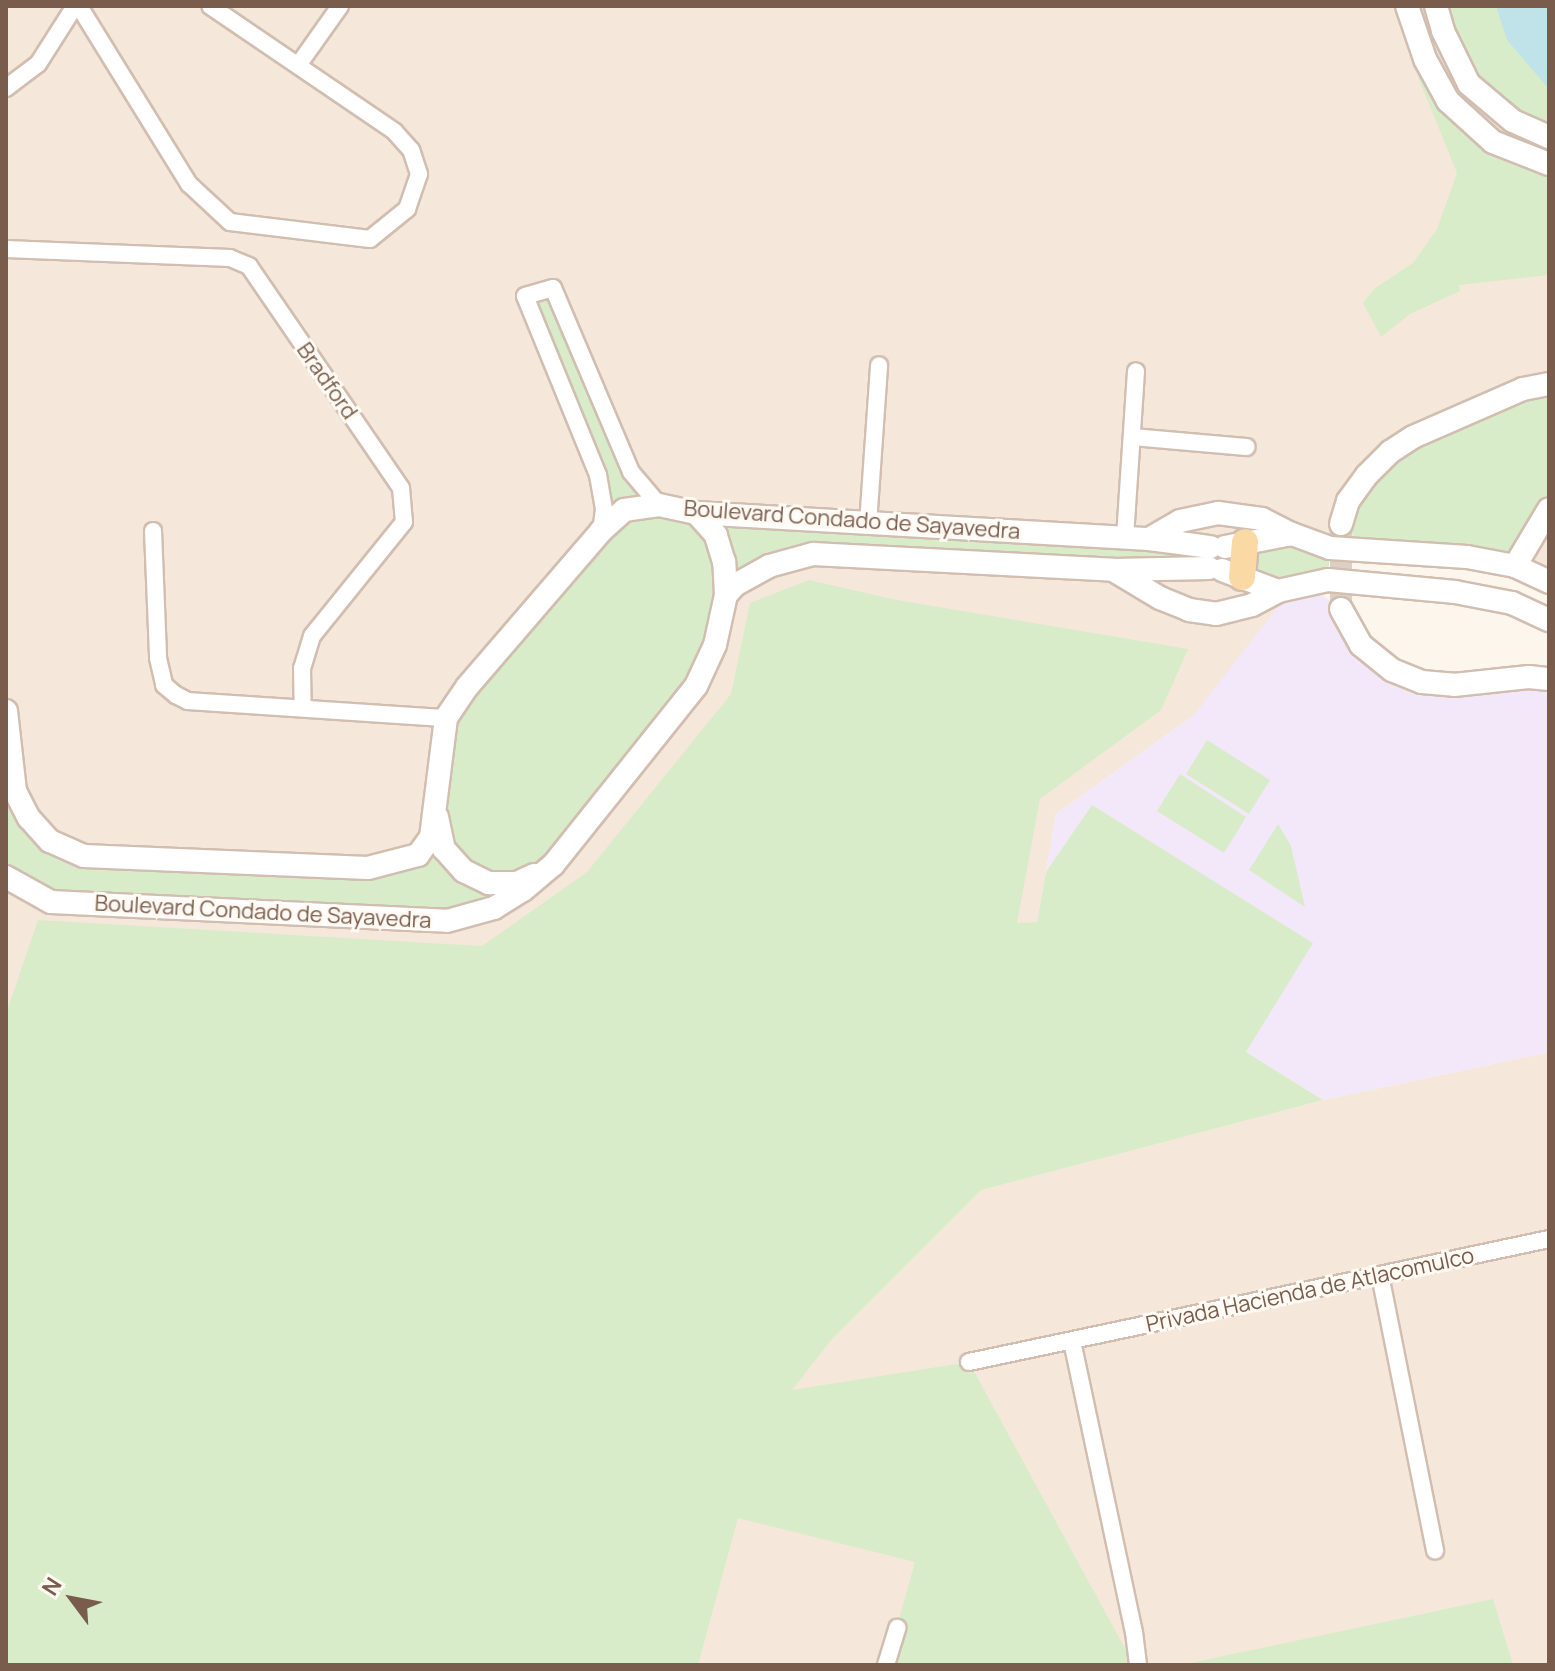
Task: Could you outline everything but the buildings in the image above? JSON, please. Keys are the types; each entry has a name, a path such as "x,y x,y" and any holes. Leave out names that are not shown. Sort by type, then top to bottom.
{"main road":[{"path":"1407,6 1425,59 1448,101 1493,142 1549,164"},
{"path":"1436,6 1443,31 1469,84 1513,121 1549,137"},
{"path":"1341,524 1348,501 1390,452 1413,437 1523,389 1549,384"},
{"name":"Boulevard Condado de Sayavedra","path":"6,711 15,791 29,818 50,841 84,856 368,868 418,855 431,837 446,718 467,687 601,531 624,510 659,505 696,513 1125,537 1149,539 1222,558"},
{"path":"1515,566 1549,509"},
{"path":"696,513 716,535 724,562 726,595"},
{"path":"1149,539 1180,521 1218,513 1262,519 1330,548 1467,557 1515,566 1549,582"},
{"path":"1222,558 1292,534"},
{"path":"1328,580 1330,548"},
{"name":"Boulevard Condado de Sayavedra","path":"6,877 51,902 447,921 494,908 523,890 553,865 696,686 715,645 726,595 735,585 769,566 813,554 1114,570 1222,558"},
{"path":"1222,558 1278,591"},
{"name":"Boulevard Condado de Sayavedra","path":"1114,570 1160,598 1189,610 1216,614 1252,605 1278,591 1328,580 1455,592 1512,603 1549,620"},
{"path":"1341,609 1361,645 1392,670 1422,682 1454,685 1529,677 1549,679"},
{"path":"436,814 444,849 464,871 489,883 517,883 553,865"}],"street":[{"path":"6,88 38,64 77,6 189,184 230,222 370,239 407,209 419,174 411,150 394,131 210,6"},
{"path":"299,64 340,6"},
{"name":"Bradford","path":"6,249 230,258 249,266 401,488 404,522 312,636 302,668 303,707"},
{"path":"601,531 604,509 598,475 525,296 553,288 631,472 659,505"},
{"path":"868,524 879,365"},
{"path":"1125,537 1136,371"},
{"path":"1132,437 1247,447"},
{"path":"153,531 158,658 164,685 188,701 446,718"},
{"name":"Privada Hacienda de Atlacomulco","path":"969,1362 1549,1239"},
{"name":"Privada Hacienda de Atlacomulco","path":"1380,1275 1435,1551"},
{"path":"1072,1341 1134,1632 1138,1665"},
{"path":"886,1665 897,1628"}],"shaded area":[{"path":"6,6 1549,6 1549,582 1515,566 1330,548 1310,586 1194,715 1056,814 1037,922 981,1189 1323,1100 1549,1052 1549,1665 6,1665"},
{"path":"1310,586 1341,609 1392,670 1549,681 1549,1052 1323,1100 1037,922 1056,814 1194,715 1291,590"}],"green space":[{"path":"1407,6 1448,101 1549,164 1549,275 1459,285 1460,291 1410,314 1381,337 1363,303 1375,288 1413,263 1437,229 1457,173 1411,60"},
{"path":"1436,6 1549,6 1549,137 1469,84"},
{"path":"553,288 631,472 659,505 1201,546 1199,569 813,554 735,585 715,645 553,865 447,921 51,902 6,877 6,711 29,818 84,856 367,868 418,855 442,727 601,531 604,509 525,296"},
{"path":"1549,391 1549,509 1515,566 1374,553 1341,524 1390,452"},
{"path":"1261,538 1330,548 1328,580 1261,586 1245,542"},
{"path":"809,580 897,600 1188,649 1161,710 1040,799 1017,923 1037,922 1046,872 1092,805 1313,943 1246,1052 1323,1100 981,1190 832,1339 792,1390 969,1362 1134,1665 886,1665 915,1562 738,1518 698,1665 6,1665 6,1014 38,920 482,946 587,872 731,694 750,603"},
{"path":"1207,740 1270,780 1249,814 1186,774"},
{"path":"1180,774 1246,817 1224,853 1157,811"},
{"path":"1278,824 1291,846 1305,907 1249,870"},
{"path":"1493,1599 1513,1665 1181,1665"}],"water":[{"path":"1496,6 1549,6 1549,89 1507,40"}],"tunnel":[{"path":"1341,524 1341,609"}]}
